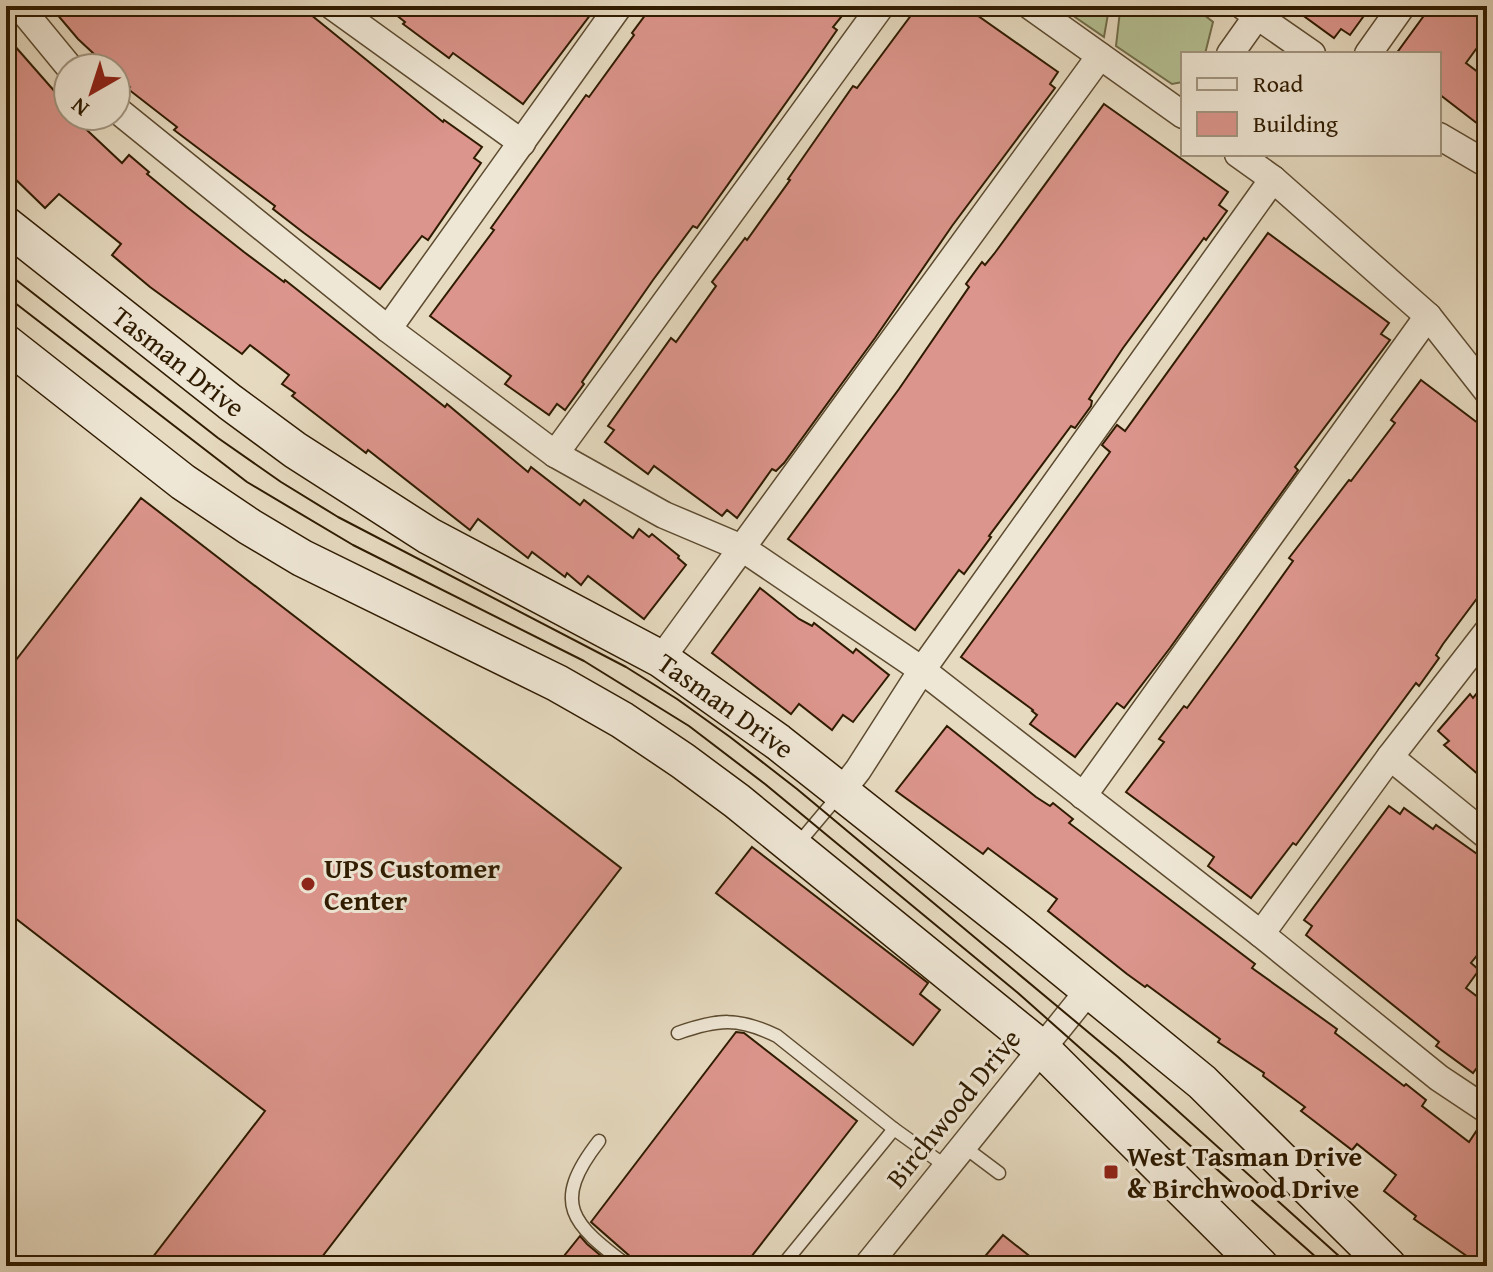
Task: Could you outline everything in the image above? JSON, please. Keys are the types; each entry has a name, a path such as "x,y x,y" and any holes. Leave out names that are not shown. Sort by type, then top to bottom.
{"main road":[{"name":"Tasman Drive","path":"6,225 230,402 355,489 429,536 661,659 766,734 1202,1082 1388,1266"},
{"path":"6,343 183,482 250,527 302,558 557,683 622,720 683,761 1042,1049 1260,1266"}],"street":[{"path":"19,6 57,52"},
{"path":"332,6 522,143"},
{"path":"388,329 619,6"},
{"path":"555,454 881,6"},
{"path":"1030,6 1181,114"},
{"path":"1369,52 1402,6"},
{"path":"1231,52 1250,11 1309,52"},
{"path":"661,659 1100,56"},
{"path":"132,122 388,329 555,454 664,515 742,548 922,670 1261,934 1439,1078 1487,1110"},
{"path":"1441,137 1487,164"},
{"path":"1241,156 1273,179 1428,316 1487,391"},
{"path":"840,793 922,670 1273,179"},
{"path":"1083,796 1428,316"},
{"path":"1261,934 1390,757 1487,632"},
{"path":"1390,757 1487,836"},
{"name":"Birchwood Drive","path":"867,1266 1089,990"}],"lane":[{"path":"795,848 840,793"},
{"path":"678,1033 709,1022 739,1021 758,1026 777,1036 947,1167"},
{"path":"782,1266 894,1129"},
{"path":"599,1141 584,1160 571,1189 570,1205 581,1226 628,1266"},
{"path":"963,1146 999,1173"}],"green space":[{"path":"1059,6 1080,9 1083,6 1104,6 1108,14 1104,37"},
{"path":"1123,6 1193,6 1213,22 1206,52 1181,52 1181,82 1172,84 1116,46"}],"building":[{"path":"50,6 300,6 443,122 482,147 474,158 481,163 428,240 422,236 380,289 273,209 275,206 174,130 177,127 132,92 132,52 92,52"},
{"path":"385,6 597,6 523,104 453,53 449,58 403,24 405,22"},
{"path":"652,6 850,6 833,27 837,30 810,69 697,228 693,226 653,280 565,410 557,404 549,415 505,384 511,376 430,316"},
{"path":"918,6 964,6 1058,72 1050,84 1055,88 952,226 784,463 776,471 772,469 737,518 727,510 722,516 654,466 648,474 605,442 614,430 608,426 671,338 676,342 716,286 712,282 745,238 747,240 853,86 857,88"},
{"path":"1290,6 1371,6 1350,35 1341,29 1334,38"},
{"path":"1431,6 1487,6 1487,34 1466,63 1487,79 1487,131 1441,96 1441,52 1397,52"},
{"path":"6,36 52,88 52,132 89,132 122,163 129,155 187,207 445,407 447,404 528,472 531,467 580,505 584,500 633,538 639,529 649,537 652,534 686,565 644,619 588,576 581,585 532,552 528,558 478,519 470,530 368,450 366,453 292,396 295,393 282,384 289,375 250,345 242,354 150,287 112,255 121,244 59,194 45,208 6,170"},
{"path":"1104,104 1228,192 1219,205 1227,211 1123,348 1089,399 1091,406 1075,428 1071,426 964,574 959,570 915,630 788,539 899,389 969,287 966,284 982,262 985,265 994,254"},
{"path":"1268,233 1389,323 1381,334 1390,340 1295,467 1298,470 1170,648 1124,708 1117,703 1075,757 1030,724 1037,715 1033,710 961,657 1110,452 1102,445 1117,425 1125,431"},
{"path":"1421,380 1487,430 1487,585 1443,644 1436,655 1439,658 1419,686 1416,683 1296,845 1293,843 1251,898 1208,866 1214,857 1126,792 1164,742 1159,739 1184,706 1187,708 1236,641 1293,561 1289,558 1395,423 1391,420"},
{"name":"UPS Customer Center","path":"141,498 621,868 315,1266 146,1266 265,1111 6,911 6,673"},
{"path":"760,588 799,619 812,626 814,623 853,653 856,649 889,675 853,722 843,715 832,730 799,704 791,714 712,653"},
{"path":"1487,681 1487,782 1444,745 1449,741 1438,731 1470,694 1473,698"},
{"path":"947,726 1036,797 1050,806 1053,803 1073,819 1069,823 1255,964 1252,968 1337,1029 1335,1033 1426,1100 1422,1106 1469,1142 1481,1124 1487,1126 1487,1266 1481,1266 1414,1219 1416,1216 1384,1191 1396,1175 1357,1144 1352,1150 1301,1111 1305,1107 1263,1076 1264,1073 1218,1042 1220,1039 1147,985 1145,987 1127,974 1048,911 1057,899 988,848 983,854 896,791"},
{"path":"1389,806 1400,814 1404,808 1433,829 1436,825 1487,861 1487,943 1471,963 1479,970 1466,988 1487,1004 1487,1076 1476,1069 1473,1073 1436,1046 1439,1042 1306,935 1312,926 1304,920"},
{"path":"752,847 928,983 920,994 940,1010 913,1045 716,893"},
{"path":"736,1032 744,1033 857,1121 744,1266 637,1266 591,1222"},
{"path":"1003,1235 1042,1266 1000,1266 986,1255"},
{"path":"580,1236 587,1244 613,1266 556,1266"}],"tram line":[{"path":"6,272 218,438 281,482 338,517 626,667 730,737 797,789 1118,1057 1350,1266"},
{"path":"6,296 247,482 353,545 584,661 689,726 765,784 1018,993 1326,1266"}],"place":[{"name":"UPS Customer Center","path":"308,884"},
{"name":"West Tasman Drive & Birchwood Drive","path":"1111,1172"}]}
